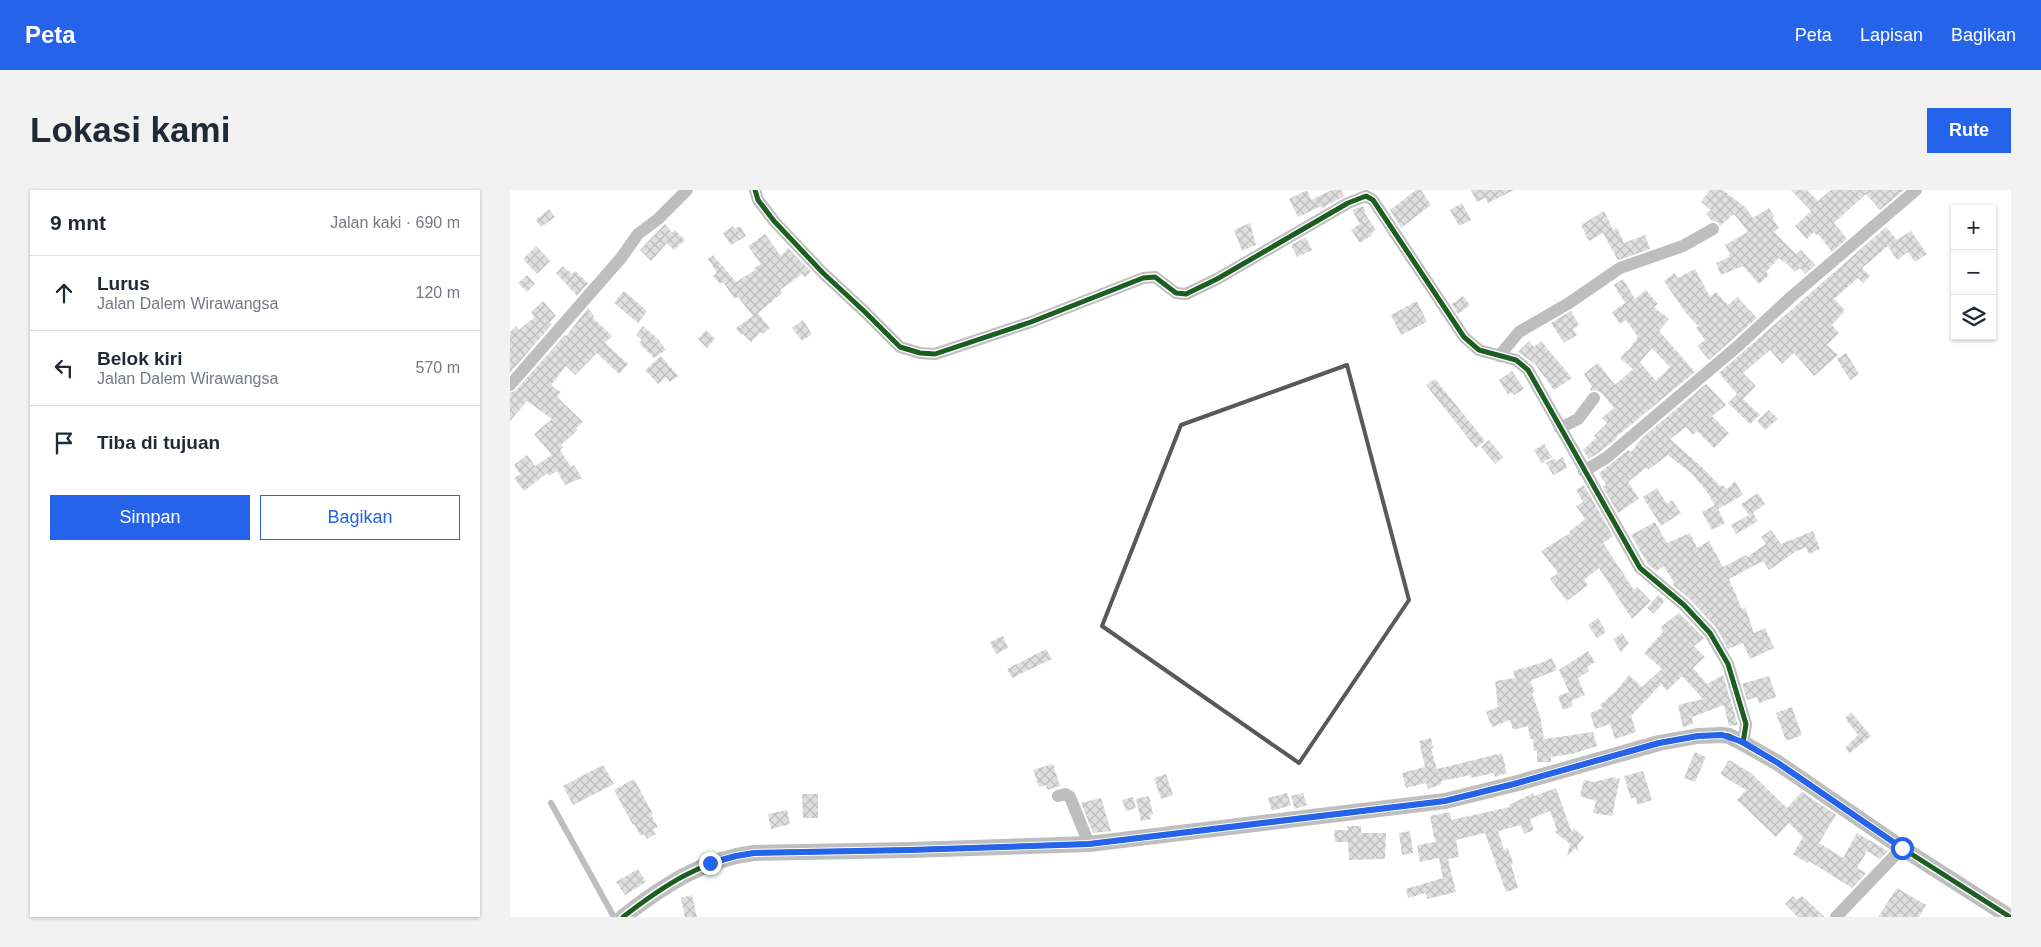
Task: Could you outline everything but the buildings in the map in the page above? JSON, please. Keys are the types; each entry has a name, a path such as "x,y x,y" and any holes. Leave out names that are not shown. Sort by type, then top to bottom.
{"street":[{"path":"510,384 621,258 638,234 658,219 687,190"},
{"path":"755,190 758,200 780,228 823,274 866,312 900,347 920,353 935,354 1030,322 1143,278 1155,277 1176,293 1186,294 1217,279 1348,203 1366,196 1373,200 1464,337 1478,350 1516,360 1528,370 1640,568 1684,604 1710,632 1728,664 1746,724 1743,742"},
{"path":"1584,471 1606,458 1738,346 1916,190"},
{"path":"1499,356 1520,332 1569,303 1620,268 1683,246 1713,229"},
{"path":"1560,428 1578,418 1594,398"},
{"path":"623,917 658,890 688,873 710,863 754,853 1089,844 1445,801 1514,784 1659,743 1698,736 1722,735 1743,742 1778,763 1902,848 2010,917"},
{"path":"1058,796 1065,794 1070,797 1089,844"},
{"path":"1836,917 1902,848"}],"lane":[{"path":"551,803 614,917"}],"highlighted area":[{"path":"1347,365 1409,600 1299,763 1102,626 1181,425"}],"cycle path":[{"path":"755,190 758,200 774,221 823,273 900,347 920,353 935,354 1031,322 1143,278 1155,277 1176,293 1186,294 1217,279 1348,203 1366,196 1373,200 1464,337 1479,350 1516,360 1528,370 1640,568 1684,605 1710,633 1728,664 1746,724 1743,743"},
{"path":"623,917 653,895 684,876 718,861 735,856 754,853 1089,844 1445,801 1514,784 1659,743 1698,736 1722,735 1729,736 1778,763 1902,848 2010,917"}],"route":[{"path":"710,863 754,853 781,854 1089,844 1445,801 1514,784 1659,743 1698,736 1722,735 1743,742 1778,763 1902,848"}]}
